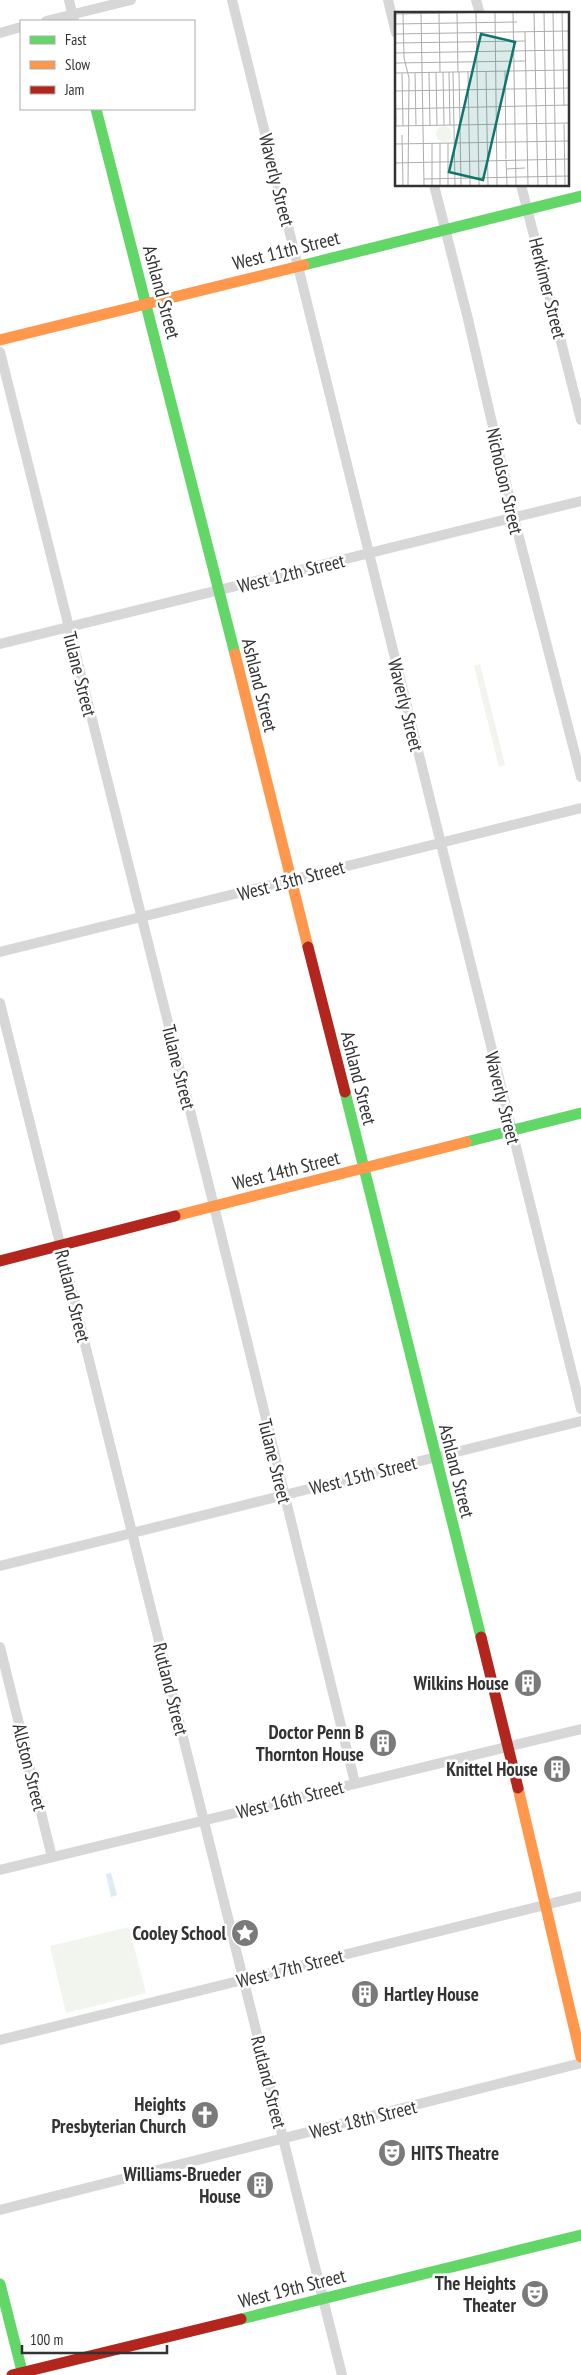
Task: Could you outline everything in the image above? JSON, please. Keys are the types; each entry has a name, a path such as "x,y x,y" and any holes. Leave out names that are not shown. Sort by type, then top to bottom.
{"street":[{"path":"69,0 74,18"},
{"path":"55,20 74,18 131,0"},
{"name":"Waverly Street","path":"232,0 439,842 581,1409"},
{"path":"388,0 395,29"},
{"path":"0,33 20,28"},
{"name":"Ashland Street","path":"96,110 147,303 436,1457 546,1905 581,2057"},
{"name":"Nicholson Street","path":"434,186 468,319 514,518 581,777"},
{"name":"Herkimer Street","path":"521,186 581,420"},
{"name":"West 11th Street","path":"0,340 581,196"},
{"name":"Tulane Street","path":"0,352 356,1783"},
{"name":"West 12th Street","path":"0,644 581,501"},
{"name":"West 13th Street","path":"0,952 581,808"},
{"name":"Rutland Street","path":"0,1003 342,2375"},
{"name":"West 14th Street","path":"0,1261 581,1114"},
{"name":"West 15th Street","path":"0,1566 581,1421"},
{"name":"Allston Street","path":"0,1648 52,1858"},
{"name":"West 16th Street","path":"0,1870 581,1729"},
{"name":"West 17th Street","path":"0,2040 581,1896"},
{"name":"West 18th Street","path":"0,2210 283,2140 581,2063"},
{"name":"West 19th Street","path":"19,2374 581,2235"},
{"path":"0,2284 19,2374"}],"shaded area":[{"path":"480,664 505,765 499,767 474,666"},
{"path":"111,1873 117,1895 111,1897 106,1874"},
{"path":"129,1927 146,1993 66,2013 50,1946"}],"traffic: fast":[{"path":"96,110 235,654"},
{"path":"304,265 581,196"},
{"path":"345,1092 481,1637"},
{"path":"466,1142 581,1113"},
{"path":"241,2319 581,2235"},
{"path":"0,2284 23,2375"}],"traffic: slow":[{"path":"0,340 304,265"},
{"path":"235,654 308,947"},
{"path":"175,1216 466,1142"},
{"path":"518,1788 581,2057"}],"traffic: jam":[{"path":"308,947 345,1092"},
{"path":"0,1261 175,1216"},
{"path":"481,1637 518,1788"},
{"path":"12,2375 241,2319"}],"place":[{"name":"Wilkins House","path":"528,1683"},
{"name":"Doctor Penn B Thornton House","path":"383,1743"},
{"name":"Knittel House","path":"557,1769"},
{"name":"Cooley School","path":"245,1933"},
{"name":"Hartley House","path":"365,1994"},
{"name":"Heights Presbyterian Church","path":"205,2115"},
{"name":"HITS Theatre","path":"392,2153"},
{"name":"Williams-Brueder House","path":"260,2185"},
{"name":"The Heights Theater","path":"535,2294"}]}
